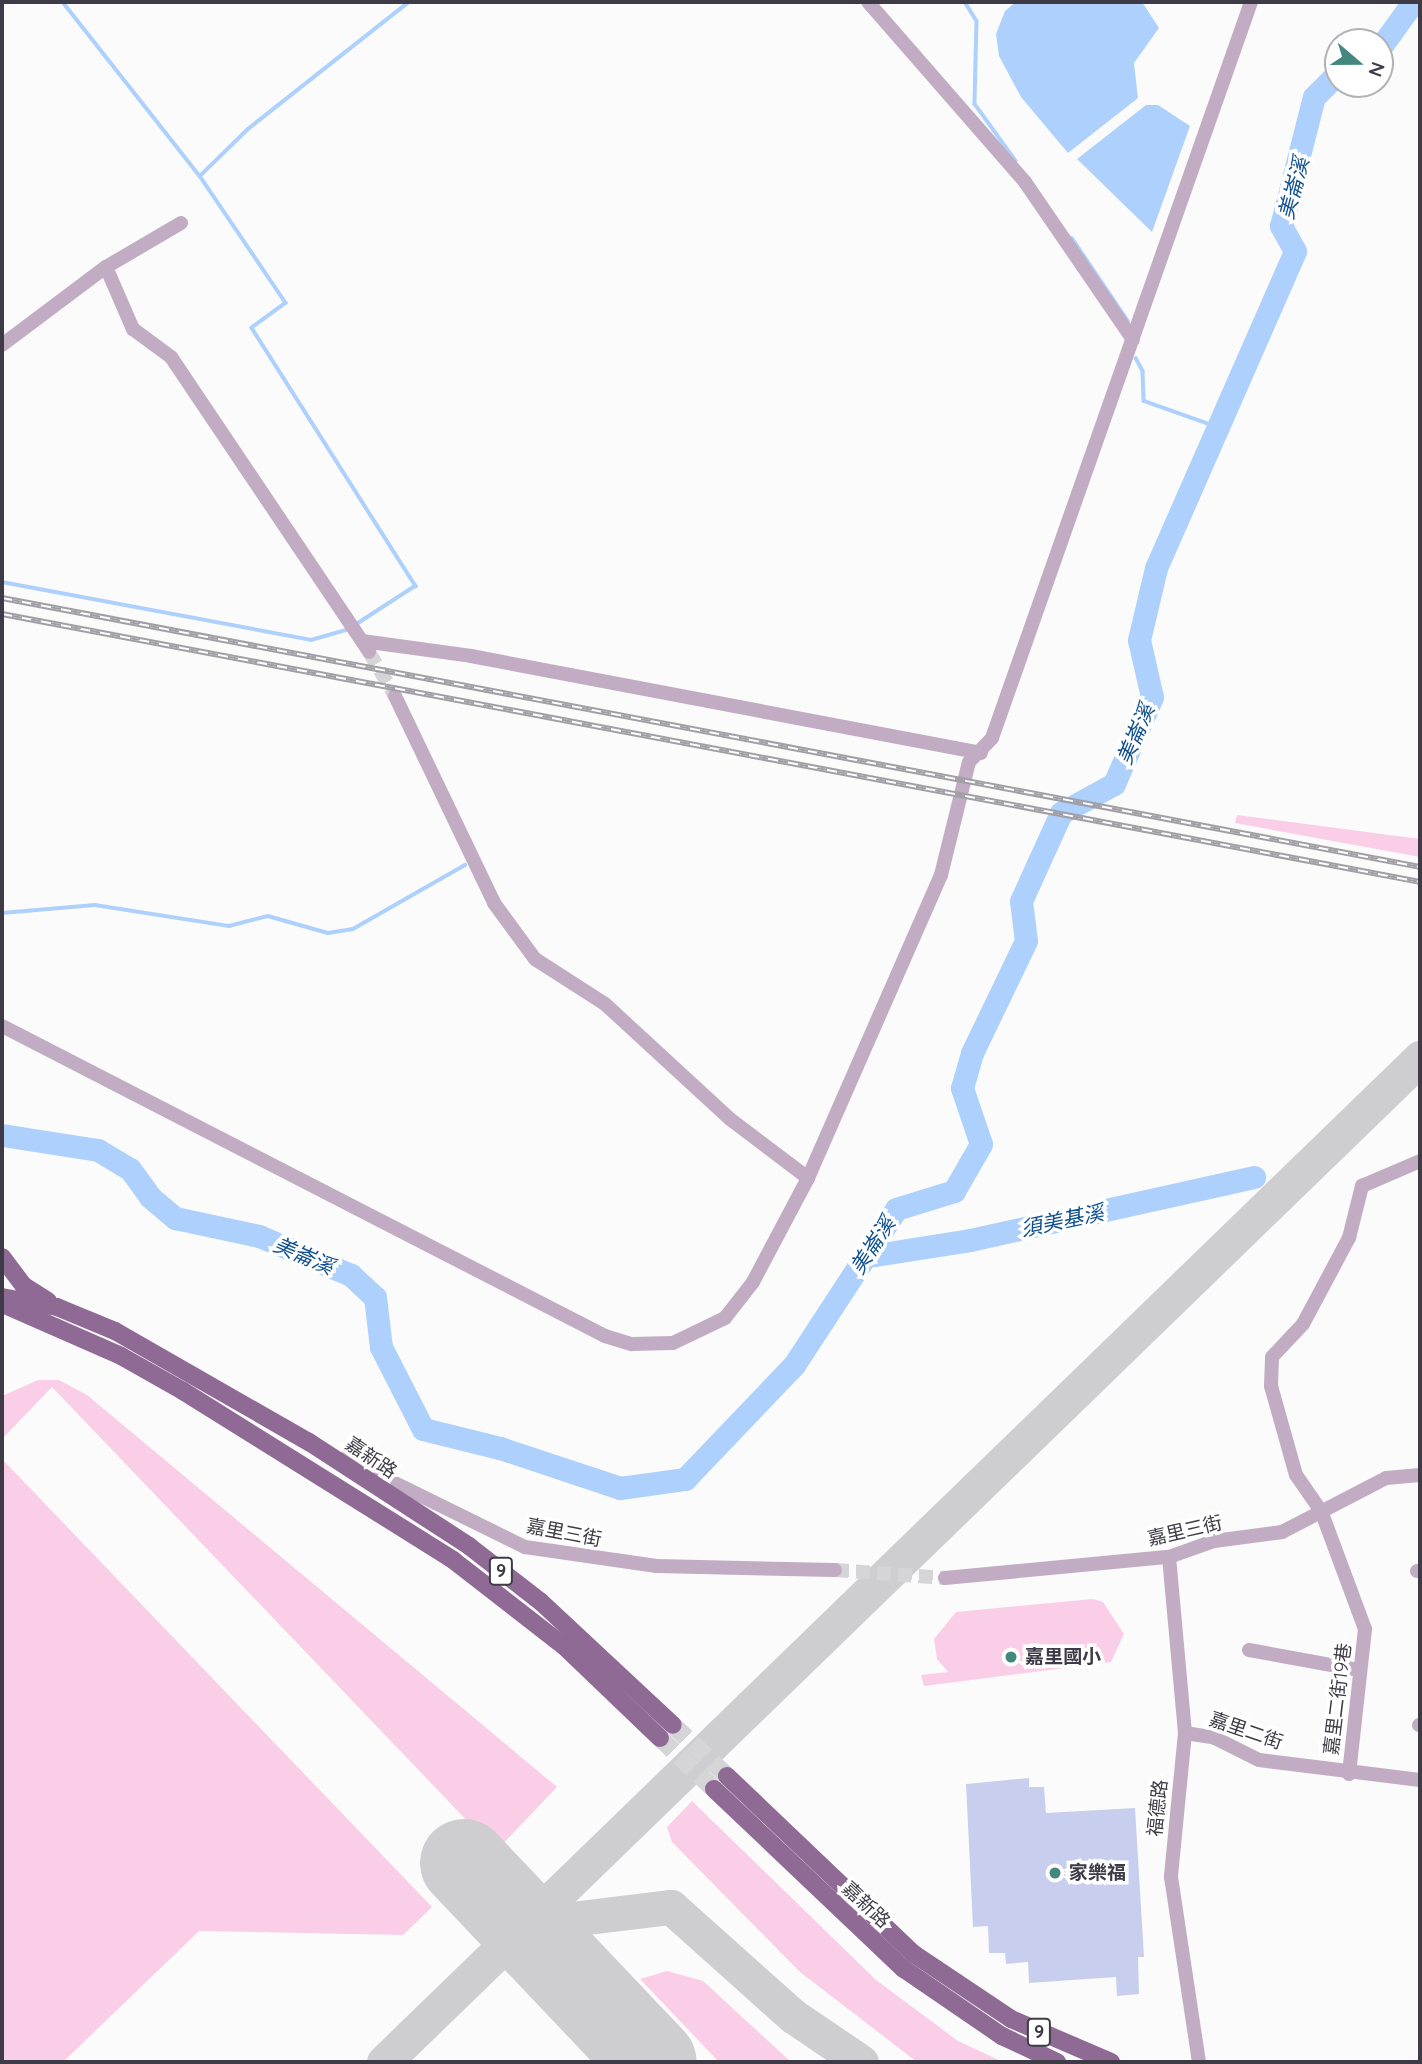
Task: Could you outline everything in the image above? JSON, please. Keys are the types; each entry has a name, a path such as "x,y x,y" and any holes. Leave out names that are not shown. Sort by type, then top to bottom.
{"main road":[{"path":"2,1257 24,1286 57,1307"},
{"name":"嘉新路","path":"2,1297 57,1307 163,1355 309,1442 510,1578 674,1725"},
{"name":"9","path":"2,1303 121,1356 183,1391 453,1560 554,1637 660,1738"},
{"name":"嘉新路","path":"727,1776 914,1954 970,1996 1111,2062"},
{"name":"嘉新路","path":"714,1789 904,1969 1002,2036 1057,2062"}],"street":[{"path":"869,2 1025,183 1133,341"},
{"path":"2,1026 605,1336 632,1344 686,1340 725,1318 749,1289 808,1178 941,875 969,762 981,753 992,738 1251,2"},
{"path":"2,345 106,267 181,223"},
{"path":"106,267 133,330 171,356 359,637 981,753"},
{"path":"395,696 494,903 535,959 605,1004 730,1119 808,1178"},
{"name":"嘉里二街19巷","path":"1349,1774 1359,1670 1366,1629 1321,1511 1296,1475 1271,1386 1272,1357 1303,1324 1349,1238 1362,1186 1420,1161"},
{"name":"嘉里三街","path":"309,1442 525,1547 657,1566 835,1570"},
{"name":"嘉里三街","path":"944,1578 1080,1569 1169,1557 1214,1541 1282,1532 1387,1478 1420,1475"},
{"name":"福德路","path":"1169,1557 1185,1733 1171,1877 1199,2062"},
{"path":"1249,1650 1359,1670"},
{"name":"嘉里二街","path":"1185,1733 1215,1738 1259,1760 1349,1774 1420,1780"}],"shaded area":[{"path":"1237,815 1420,839 1420,857 1235,823"},
{"path":"38,1380 59,1380 87,1395 557,1787 496,1851 52,1387 2,1439 2,1396"},
{"path":"2,1459 432,1907 403,1935 199,1931 63,2062 2,2062"},
{"path":"1093,1599 1103,1602 1124,1634 1111,1662 924,1686 921,1675 948,1672 937,1659 934,1639 956,1612"},
{"path":"692,1801 876,1980 958,2041 1003,2062 917,2062 800,1972 672,1842 667,1827"},
{"path":"667,1971 703,1981 791,2062 719,2062 640,1979"}],"water":[{"path":"1016,2 1142,2 1159,28 1134,63 1138,98 1068,153 1021,97 999,56 996,34 1005,11"},
{"path":"1146,105 1158,105 1190,126 1152,232 1077,159"}],"building":[{"name":"家樂福","path":"1029,1778 1029,1787 1044,1787 1046,1813 1135,1808 1144,1957 1138,1957 1139,1994 1117,1996 1116,1977 1029,1983 1028,1962 1006,1964 1005,1953 989,1953 988,1926 973,1927 966,1784"}],"waterway":[{"path":"63,2 200,176 286,303 252,328 416,586 356,625"},
{"path":"200,176 248,129 409,2"},
{"path":"965,2 977,21 975,104 1016,161"},
{"name":"美崙溪","path":"1394,28 1413,2"},
{"name":"美崙溪","path":"2,1135 98,1150 130,1169 150,1197 175,1218 259,1236 351,1275 375,1297 381,1347 423,1429 500,1448 620,1488 685,1479 794,1365 896,1209 954,1191 981,1144 962,1088 972,1053 1026,941 1021,901 1061,813 1114,784 1152,697 1139,640 1156,568 1295,251 1281,226 1314,97 1324,87"},
{"path":"1072,238 1128,321"},
{"path":"1136,358 1143,371 1144,401 1215,426"},
{"path":"2,582 311,640 350,629"},
{"path":"2,913 95,905 229,926 268,916 328,933 353,929 465,865"},
{"name":"須美基溪","path":"869,1256 970,1240 1254,1177"}],"taxiway":[{"path":"384,2062 1420,1058"},
{"path":"522,1925 671,1907 793,2016 861,2062"}],"runway":[{"path":"464,1863 653,2062"}],"tunnel":[{"path":"369,652 395,696"},
{"path":"835,1570 945,1578"},
{"path":"673,1725 727,1776"},
{"path":"660,1738 714,1789"}],"railway":[{"path":"2,598 1420,867"},
{"path":"2,614 1420,882"}],"place":[{"name":"嘉里國小","path":"1011,1657"},
{"name":"家樂福","path":"1055,1873"}]}
